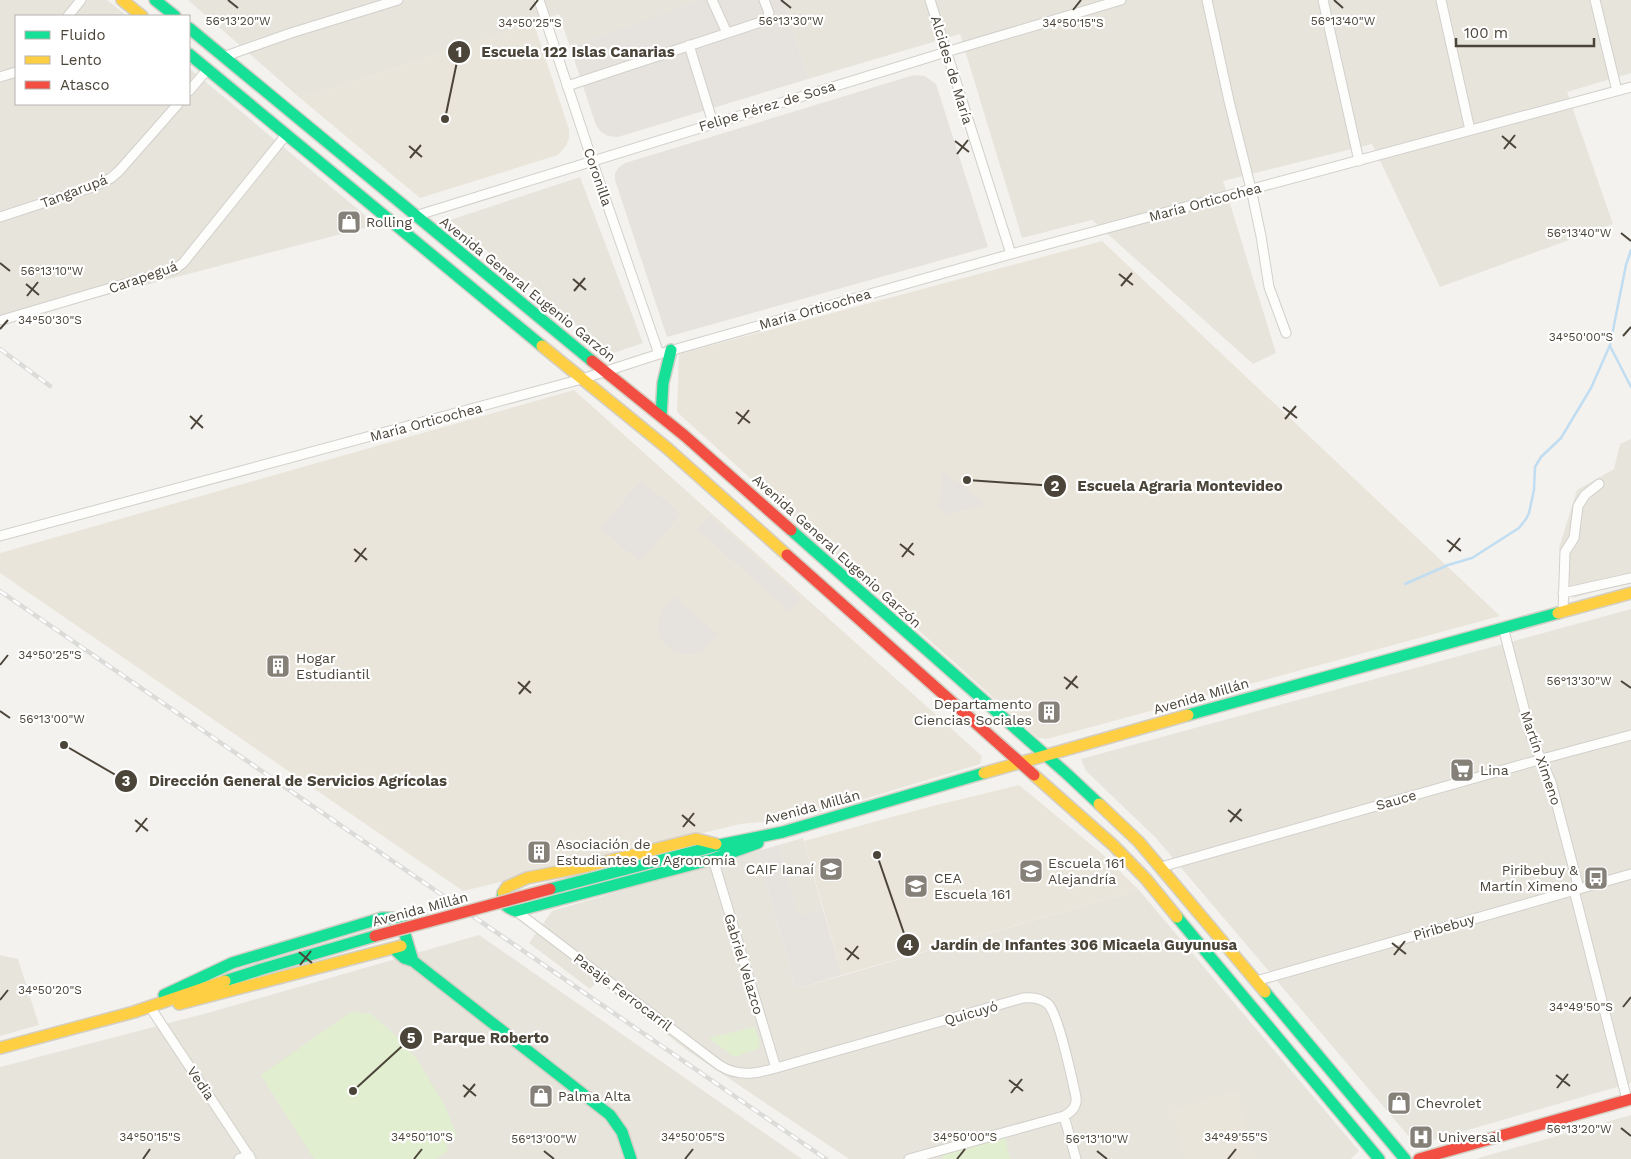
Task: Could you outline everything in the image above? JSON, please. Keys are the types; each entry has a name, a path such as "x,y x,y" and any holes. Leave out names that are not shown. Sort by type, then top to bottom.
{"main road":[{"path":"122,0 141,15"},
{"path":"155,0 174,15"},
{"name":"Avenida General Eugenio Garzón","path":"190,29 414,216 661,416 1046,755 1115,819 1161,867 1405,1159"},
{"path":"190,55 582,380 668,448 1113,845 1146,879 1379,1159"},
{"path":"661,416 660,400 665,352"},
{"name":"Avenida Millán","path":"0,1048 134,1012 262,968 375,936 719,845 783,832 1021,762 1631,593"},
{"path":"719,845 696,839 588,866 527,878 507,887 502,898 508,908 516,911 713,859 759,843 783,832"},
{"path":"134,1012 202,976 232,963 382,918 392,917 398,918 401,921 413,961"},
{"path":"153,1006 182,1004 408,944"},
{"path":"394,949 404,958 413,961 610,1116 622,1132 631,1159"},
{"path":"1419,1159 1629,1100"}],"street":[{"path":"69,15 81,0"},
{"path":"223,57 291,33 398,0"},
{"name":"Coronilla","path":"539,0 592,160 665,352"},
{"path":"712,0 727,33"},
{"path":"567,86 768,20 769,13 764,0"},
{"name":"Alcides de María","path":"930,0 1011,254"},
{"name":"Felipe Pérez de Sosa","path":"414,216 713,123 1121,0"},
{"path":"1207,0 1251,189 1269,287 1286,333"},
{"path":"1323,0 1359,160"},
{"path":"1441,0 1470,130"},
{"path":"1595,0 1617,91"},
{"path":"689,46 713,123"},
{"path":"190,90 208,70"},
{"path":"0,77 15,72"},
{"name":"María Orticochea","path":"0,536 582,380 665,352 1011,254 1631,87"},
{"name":"Tangarupá","path":"0,217 95,186 111,178 177,105"},
{"name":"Carapeguá","path":"2,320 175,269 183,263 286,135"},
{"path":"1563,611 1565,552 1574,538 1578,506 1585,495 1599,484"},
{"path":"1563,593 1631,578"},
{"name":"Martín Ximeno","path":"1503,627 1532,739 1551,782 1629,1100"},
{"name":"Sauce","path":"1161,867 1631,735"},
{"name":"Gabriel Velazco","path":"713,859 776,1068"},
{"name":"Piribebuy","path":"1256,981 1631,874"},
{"name":"Pasaje Ferrocarril","path":"516,911 719,1065 732,1071"},
{"name":"Quicuyó","path":"732,1071 755,1074 1023,998 1034,998 1044,1002 1054,1012 1076,1097 1073,1109 1064,1116"},
{"name":"Vedia","path":"153,1006 250,1157"},
{"path":"909,1159 1064,1116 1076,1159"},
{"path":"239,1159 250,1157"}],"shaded area":[{"path":"0,0 107,0 126,15 15,15 15,105 190,105 190,69 373,222 372,226 0,323"},
{"path":"188,0 702,1 570,47 559,14 534,24 300,98"},
{"path":"702,0 784,0 808,79 618,137 608,136 601,132 596,125 570,47"},
{"path":"784,0 1631,0 1631,73 1567,92 1613,224 1440,287 1372,144 1223,181 1276,353 1253,364 1092,220 1022,238 960,34 808,79"},
{"path":"534,24 569,129 569,138 566,146 558,155 420,198 300,98"},
{"path":"914,75 925,76 936,84 988,247 667,337 615,180 618,168 625,163"},
{"path":"580,177 643,343 611,354 450,220"},
{"path":"1102,241 1500,616 1047,739 1038,738 677,412 679,354"},
{"path":"574,390 982,756 980,764 801,818 740,824 463,891 0,573 0,553"},
{"path":"1631,439 1631,581 1573,598 1559,548 1577,490 1614,469 1620,444"},
{"path":"943,471 988,505 947,514 939,508"},
{"path":"641,480 681,514 640,562 600,528"},
{"path":"710,516 801,598 789,611 698,530"},
{"path":"674,597 718,634 700,652 682,654 673,651 665,645 660,637 658,628 662,610"},
{"path":"1631,609 1631,1083 1416,1145 1155,837 1086,771 1081,759"},
{"path":"1019,785 1100,852 1139,890 842,975 804,841"},
{"path":"803,838 823,910 798,917 779,845"},
{"path":"779,845 798,916 823,910 842,975 796,989 757,851"},
{"path":"757,851 796,989 1139,890 1359,1151 1351,1159 849,1159 688,1051 598,981 590,989 529,943 552,911"},
{"path":"479,935 802,1159 0,1159 0,1067 211,1012"},
{"path":"0,955 18,959 39,1025 0,1036"},
{"path":"1237,1091 1255,1159 1185,1159 1172,1109"},
{"path":"1631,1115 1631,1159 1475,1159"}],"green space":[{"path":"351,1012 371,1014 393,1033 416,1058 444,1104 457,1136 446,1145 448,1151 436,1159 314,1159 261,1075"},
{"path":"755,1027 760,1043 759,1047 738,1057 733,1056 709,1038"},
{"path":"1005,1137 1010,1159 943,1159 942,1155"}],"waterway":[{"path":"1405,584 1448,565 1472,558 1519,528 1526,519 1534,490 1535,467 1541,457 1561,438 1591,388 1610,345 1626,265 1631,250"},
{"path":"1610,346 1631,387"}],"railway":[{"path":"0,349 50,386"},
{"path":"0,591 826,1159"}],"traffic: fast":[{"path":"155,0 174,15"},
{"path":"190,29 592,361"},
{"path":"190,55 542,346"},
{"path":"661,416 663,383 671,350"},
{"path":"791,530 1099,804"},
{"path":"1188,715 1558,613"},
{"path":"550,889 719,845 783,832 984,773"},
{"path":"503,893 505,905 516,911 713,859 758,843"},
{"path":"1177,917 1379,1159"},
{"path":"164,995 232,963 382,918 395,918 401,921 413,961"},
{"path":"225,981 375,936"},
{"path":"394,949 404,958 413,961 610,1115 622,1132 631,1159"},
{"path":"1265,992 1405,1159"}],"traffic: slow":[{"path":"122,0 141,15"},
{"path":"542,346 667,448 787,555"},
{"path":"1558,613 1631,593"},
{"path":"984,773 1188,715"},
{"path":"1034,775 1113,845 1146,879 1177,917"},
{"path":"1099,804 1139,842 1265,992"},
{"path":"503,893 507,887 527,878 588,866 696,839 716,844"},
{"path":"179,1004 401,946"},
{"path":"0,1048 134,1012 225,981"}],"traffic: jam":[{"path":"592,361 685,436 791,530"},
{"path":"787,555 1034,775"},
{"path":"375,936 550,889"},
{"path":"1419,1159 1631,1099"}],"place":[{"name":"Escuela 122 Islas Canarias","path":"445,119"},
{"name":"Rolling","path":"349,222"},
{"name":"Escuela Agraria Montevideo","path":"967,480"},
{"name":"Hogar Estudiantil","path":"278,666"},
{"name":"Departamento Ciencias Sociales","path":"1049,712"},
{"name":"Dirección General de Servicios Agrícolas","path":"64,745"},
{"name":"Lina","path":"1462,770"},
{"name":"Asociación de Estudiantes de Agronomía","path":"539,852"},
{"name":"Jardín de Infantes 306 Micaela Guyunusa","path":"877,855"},
{"name":"CAIF Ianaí","path":"831,869"},
{"name":"Escuela 161 Alejandría","path":"1031,871"},
{"name":"Piribebuy & Martín Ximeno","path":"1596,878"},
{"name":"CEA Escuela 161","path":"916,886"},
{"name":"Parque Roberto","path":"353,1091"},
{"name":"Palma Alta","path":"541,1096"},
{"name":"Chevrolet","path":"1399,1103"},
{"name":"Universal","path":"1421,1137"}]}
